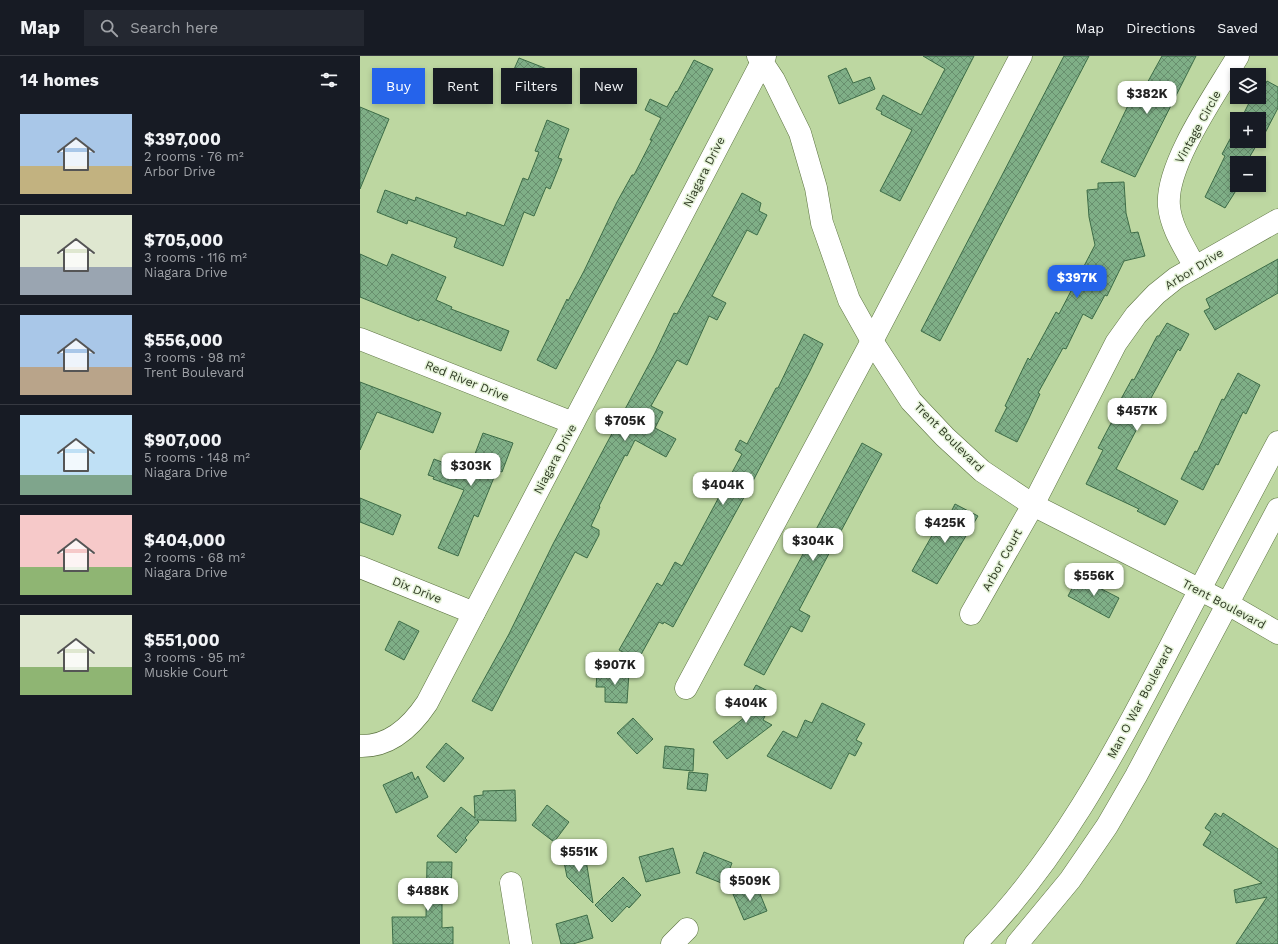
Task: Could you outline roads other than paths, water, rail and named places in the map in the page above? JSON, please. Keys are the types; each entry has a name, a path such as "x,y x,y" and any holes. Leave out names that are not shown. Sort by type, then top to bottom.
{"street":[{"path":"686,688 872,341 1021,56"},
{"name":"Vintage Circle","path":"1195,267 1175,229 1171,216 1169,192 1170,180 1183,150 1238,56"},
{"name":"Trent Boulevard","path":"762,58 800,134 816,188 822,223 849,300 872,341 911,401 945,438 982,471 1033,505 1228,604 1278,633"},
{"name":"Niagara Drive","path":"360,746 377,744 396,736 418,717 427,703 762,58"},
{"name":"Arbor Drive","path":"1033,505 1116,343 1136,315 1156,294 1176,278 1278,220"},
{"name":"Red River Drive","path":"360,339 573,424"},
{"name":"Man O War Boulevard","path":"975,944 1005,912 1075,818 1147,691 1278,442"},
{"name":"Arbor Court","path":"971,614 1033,505"},
{"path":"1017,944 1070,880 1107,826 1136,776 1278,509"},
{"name":"Dix Drive","path":"360,567 474,613"},
{"path":"511,883 521,944"},
{"path":"672,944 688,929"}]}
